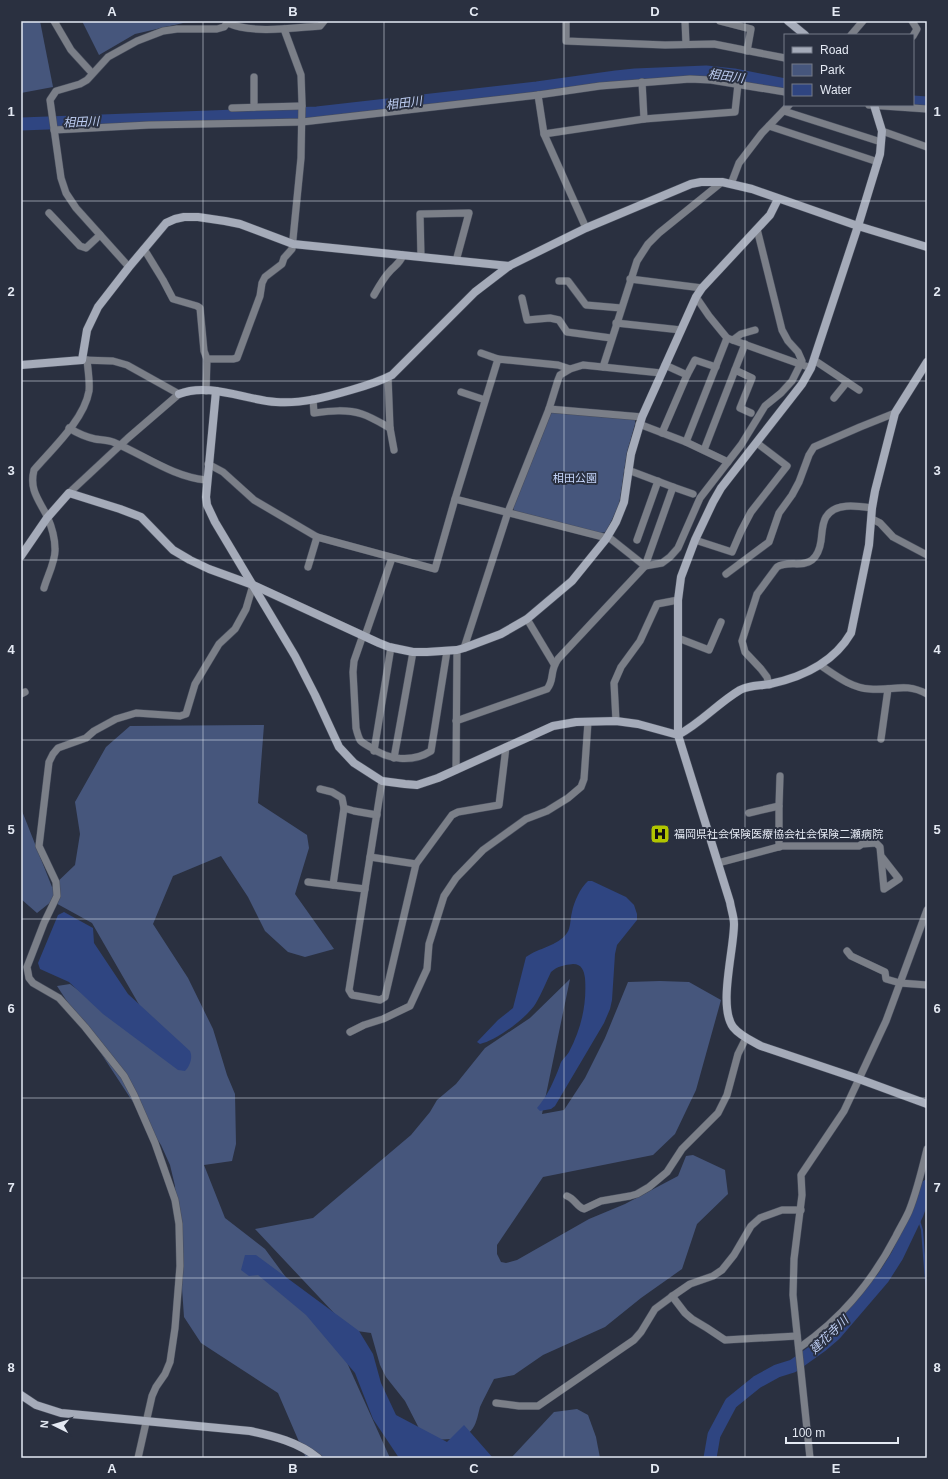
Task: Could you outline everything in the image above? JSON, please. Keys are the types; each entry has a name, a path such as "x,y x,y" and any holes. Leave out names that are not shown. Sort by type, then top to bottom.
{"street":[{"path":"54,21 70,50 92,74"},
{"path":"129,267 76,208 66,193 61,178 50,100 56,90 80,84 87,80 108,57 138,41 163,31 177,29 217,30 224,27 228,22 246,28 284,29 320,26 324,21"},
{"path":"566,21 566,41 714,44 784,58"},
{"path":"685,21 686,44"},
{"path":"720,21 751,28 747,50"},
{"path":"788,21 804,34"},
{"path":"852,34 862,21"},
{"path":"912,21 917,29 914,34"},
{"path":"207,359 233,360 237,358 260,296 262,283 266,277 282,264 284,258 292,249 301,158 301,75 284,29"},
{"path":"254,77 254,107"},
{"path":"54,129 302,120 538,95 642,82 690,79 711,80 784,92"},
{"path":"642,82 644,119"},
{"path":"544,134 644,119 735,112 738,84"},
{"path":"538,95 544,134 586,228"},
{"path":"731,184 740,163 769,126 788,106"},
{"path":"873,106 882,131 880,154 813,364 802,384 717,495 695,540 681,577 678,600 678,735 730,902 734,922 727,1008 728,1016 734,1027 746,1038 761,1046 858,1078 927,1104"},
{"path":"886,106 927,109"},
{"path":"232,108 302,107"},
{"path":"784,111 881,142"},
{"path":"769,126 878,162"},
{"path":"882,131 927,147"},
{"path":"21,556 48,518 69,493 179,394 194,390 216,391 275,402 293,402 323,398 381,381 388,377 475,292 509,266 586,228 681,187 701,182 722,182 752,189 858,226 927,247"},
{"path":"603,367 611,338 637,261 648,244 659,233 722,182"},
{"path":"69,493 141,517 173,550 190,560 253,585 391,647 413,652 448,651 460,649 501,634 527,619 572,580 606,539 616,522 624,502 631,454 640,420 696,297 702,288 770,215 778,199"},
{"path":"421,257 420,214 469,213 456,260"},
{"path":"49,214 80,246 86,248 100,235"},
{"path":"44,588 55,554 55,548 48,518 32,486 34,470 69,428 81,412 87,400 89,390 85,360 87,330 92,318 98,307 129,267 166,223 184,217 213,219 240,224 293,244 509,266"},
{"path":"455,499 606,539 611,539 645,566 662,563 670,557 678,548 698,501 741,445 765,406 781,393 792,381 800,365 801,357 782,330 757,229"},
{"path":"144,249 173,299 200,308 204,352 207,359 206,391"},
{"path":"374,295 390,270 400,262 403,255"},
{"path":"630,279 702,288"},
{"path":"559,281 568,281 586,305 621,308"},
{"path":"696,297 709,316 730,339 800,365 813,364 859,390"},
{"path":"522,298 527,320 550,318 559,320 567,332 611,338"},
{"path":"616,323 681,330"},
{"path":"686,442 716,367 730,339 755,330"},
{"path":"704,450 745,344"},
{"path":"481,353 498,359 558,365 570,369"},
{"path":"208,464 223,472 254,500 317,537 435,569 498,359"},
{"path":"21,365 85,360 113,362 127,365 179,394"},
{"path":"662,433 695,360 716,367"},
{"path":"216,391 206,480 207,506 215,522 295,656 339,747 354,763 382,781 417,784 438,778 553,726 576,722 616,721 638,724 678,735 688,730 733,694 743,689 769,685 801,675 820,665 836,652 851,633 869,545 872,508 895,413 927,362"},
{"path":"456,770 456,721 460,649 508,512 549,409 560,376 570,369 583,365 661,373"},
{"path":"665,365 687,375"},
{"path":"735,370 752,378 740,408 751,413"},
{"path":"388,377 390,428 394,450"},
{"path":"834,398 847,382"},
{"path":"461,392 485,400"},
{"path":"313,399 314,413 333,411 353,412 363,414 390,428"},
{"path":"549,409 640,420 662,433 686,442 728,462"},
{"path":"726,574 769,542 779,513 800,482 809,455 814,447 895,413"},
{"path":"69,428 93,439 112,441 177,473 193,479 206,480"},
{"path":"695,540 732,552 751,512 786,466 757,443"},
{"path":"628,470 693,494"},
{"path":"636,540 658,481"},
{"path":"456,721 547,689 551,684 554,664 645,566 672,487"},
{"path":"769,685 767,677 762,669 745,652 742,642 757,594 777,567 781,564 805,564 812,560 820,547 826,516 832,511 840,507 852,505 872,508"},
{"path":"872,519 880,524 893,537 927,555"},
{"path":"308,567 317,537"},
{"path":"392,558 354,661 353,672 356,695 356,728 361,741 374,750 388,757 394,758 406,759 427,753 431,750 448,651"},
{"path":"138,1458 152,1396 170,1362 175,1328 180,1266 179,1224 175,1200 155,1143 124,1076 85,1027 59,998 33,983 29,978 27,967 44,923 57,896 56,882 39,846 49,762 58,748 86,738 94,731 116,719 136,713 180,716 186,714 195,684 219,644 235,629 246,609 253,585"},
{"path":"616,721 614,683 621,667 640,641 657,604 678,600"},
{"path":"527,619 554,664"},
{"path":"678,638 709,650 720,622"},
{"path":"374,750 391,647"},
{"path":"394,758 413,652"},
{"path":"820,665 845,681 858,687 869,689 908,687 917,689 927,694"},
{"path":"881,739 888,689"},
{"path":"350,1032 410,1006 427,969 429,944 444,896 456,878 483,850 526,819 546,811 568,798 581,787 584,779 588,722"},
{"path":"382,781 349,990 352,995 380,1000 385,996 416,864 452,815 458,812 499,806 506,747"},
{"path":"779,847 780,776"},
{"path":"320,789 332,792 342,798 344,808 333,885"},
{"path":"749,813 779,806"},
{"path":"344,808 377,815"},
{"path":"718,863 779,847 859,846 862,844 876,843 880,847 881,856"},
{"path":"370,857 416,864"},
{"path":"308,882 365,889"},
{"path":"810,1458 793,1295 794,1259 802,1195 801,1175 844,1111 858,1078 886,1021 927,910"},
{"path":"847,951 850,956 884,972 886,979 900,983 927,985"},
{"path":"567,1196 573,1198 581,1208 584,1209 601,1201 637,1194 649,1187 667,1172 682,1149 718,1113 727,1095 738,1054 746,1038"},
{"path":"799,1348 818,1335 844,1310 867,1284 887,1253 908,1212 919,1183 927,1149"},
{"path":"496,1403 520,1406 538,1406 634,1340 655,1310 672,1296 690,1284 713,1276 722,1270 734,1255 751,1226 760,1218 782,1210 801,1210"},
{"path":"672,1296 685,1313 692,1319 725,1340 797,1336"},
{"path":"21,1395 36,1405 61,1414 146,1420 262,1433 297,1445 318,1458"}],"green space":[{"path":"21,21 40,21 53,87 21,93"},
{"path":"82,21 215,21 183,23 135,34 99,55"},
{"name":"相田公園","path":"551,412 632,418 635,420 627,452 619,505 606,532 595,534 515,512 513,508"},
{"path":"264,725 258,803 307,835 309,848 295,894 334,949 305,957 288,952 265,931 248,897 221,856 173,876 153,924 188,978 213,1029 227,1075 235,1094 236,1144 232,1161 204,1165 225,1218 265,1249 344,1356 390,1458 306,1458 278,1393 201,1343 184,1317 175,1186 170,1165 161,1145 57,986 70,984 171,1060 92,923 52,901 37,913 21,899 21,812 22,811 52,887 75,865 80,834 75,802 106,747 130,726"},
{"path":"570,979 542,1114 564,1110 585,1078 605,1038 628,982 689,982 721,1000 696,1090 675,1134 653,1155 543,1177 497,1245 497,1254 501,1262 506,1263 517,1260 589,1219 625,1204 678,1176 686,1156 693,1155 725,1170 728,1194 697,1224 682,1269 641,1298 605,1327 543,1355 514,1375 494,1379 480,1407 474,1426 469,1433 458,1438 451,1439 424,1438 405,1401 386,1377 380,1365 371,1333 350,1330 255,1229 313,1218 411,1135 430,1112 437,1100 456,1084 485,1048 530,1018"},
{"path":"577,1409 588,1415 596,1437 600,1458 511,1458 554,1412"}],"water":[{"path":"588,881 592,881 626,897 634,905 637,920 617,945 612,1000 604,1023 555,1106 551,1109 540,1111 537,1108 550,1088 561,1062 569,1052 580,1026 585,998 585,975 579,965 570,964 556,968 551,972 536,1003 526,1015 511,1028 487,1042 480,1044 477,1042 498,1020 513,1008 526,957 553,944 567,933 576,900 582,887"},
{"path":"64,912 93,928 94,943 128,994 190,1051 190,1061 185,1071 178,1070 103,1014 69,982 40,969 38,963 58,915"},
{"path":"245,1255 256,1255 359,1331 373,1354 381,1383 396,1415 447,1442 464,1425 493,1458 399,1458 373,1419 355,1373 306,1315 258,1275 249,1276 241,1270"}],"waterway":[{"name":"相田川","path":"21,124 317,113 537,88 635,75 706,72 734,75 784,85"},
{"name":"相田川","path":"914,102 927,103"},
{"name":"建花寺川","path":"710,1458 714,1435 731,1403 757,1382 777,1371 793,1366 821,1346 835,1334 883,1278 897,1256 917,1214 927,1186"},
{"path":"917,1214 922,1230 927,1294"}],"place":[{"name":"福岡県社会保険医療協会社会保険二瀬病院","path":"660,834"}]}
